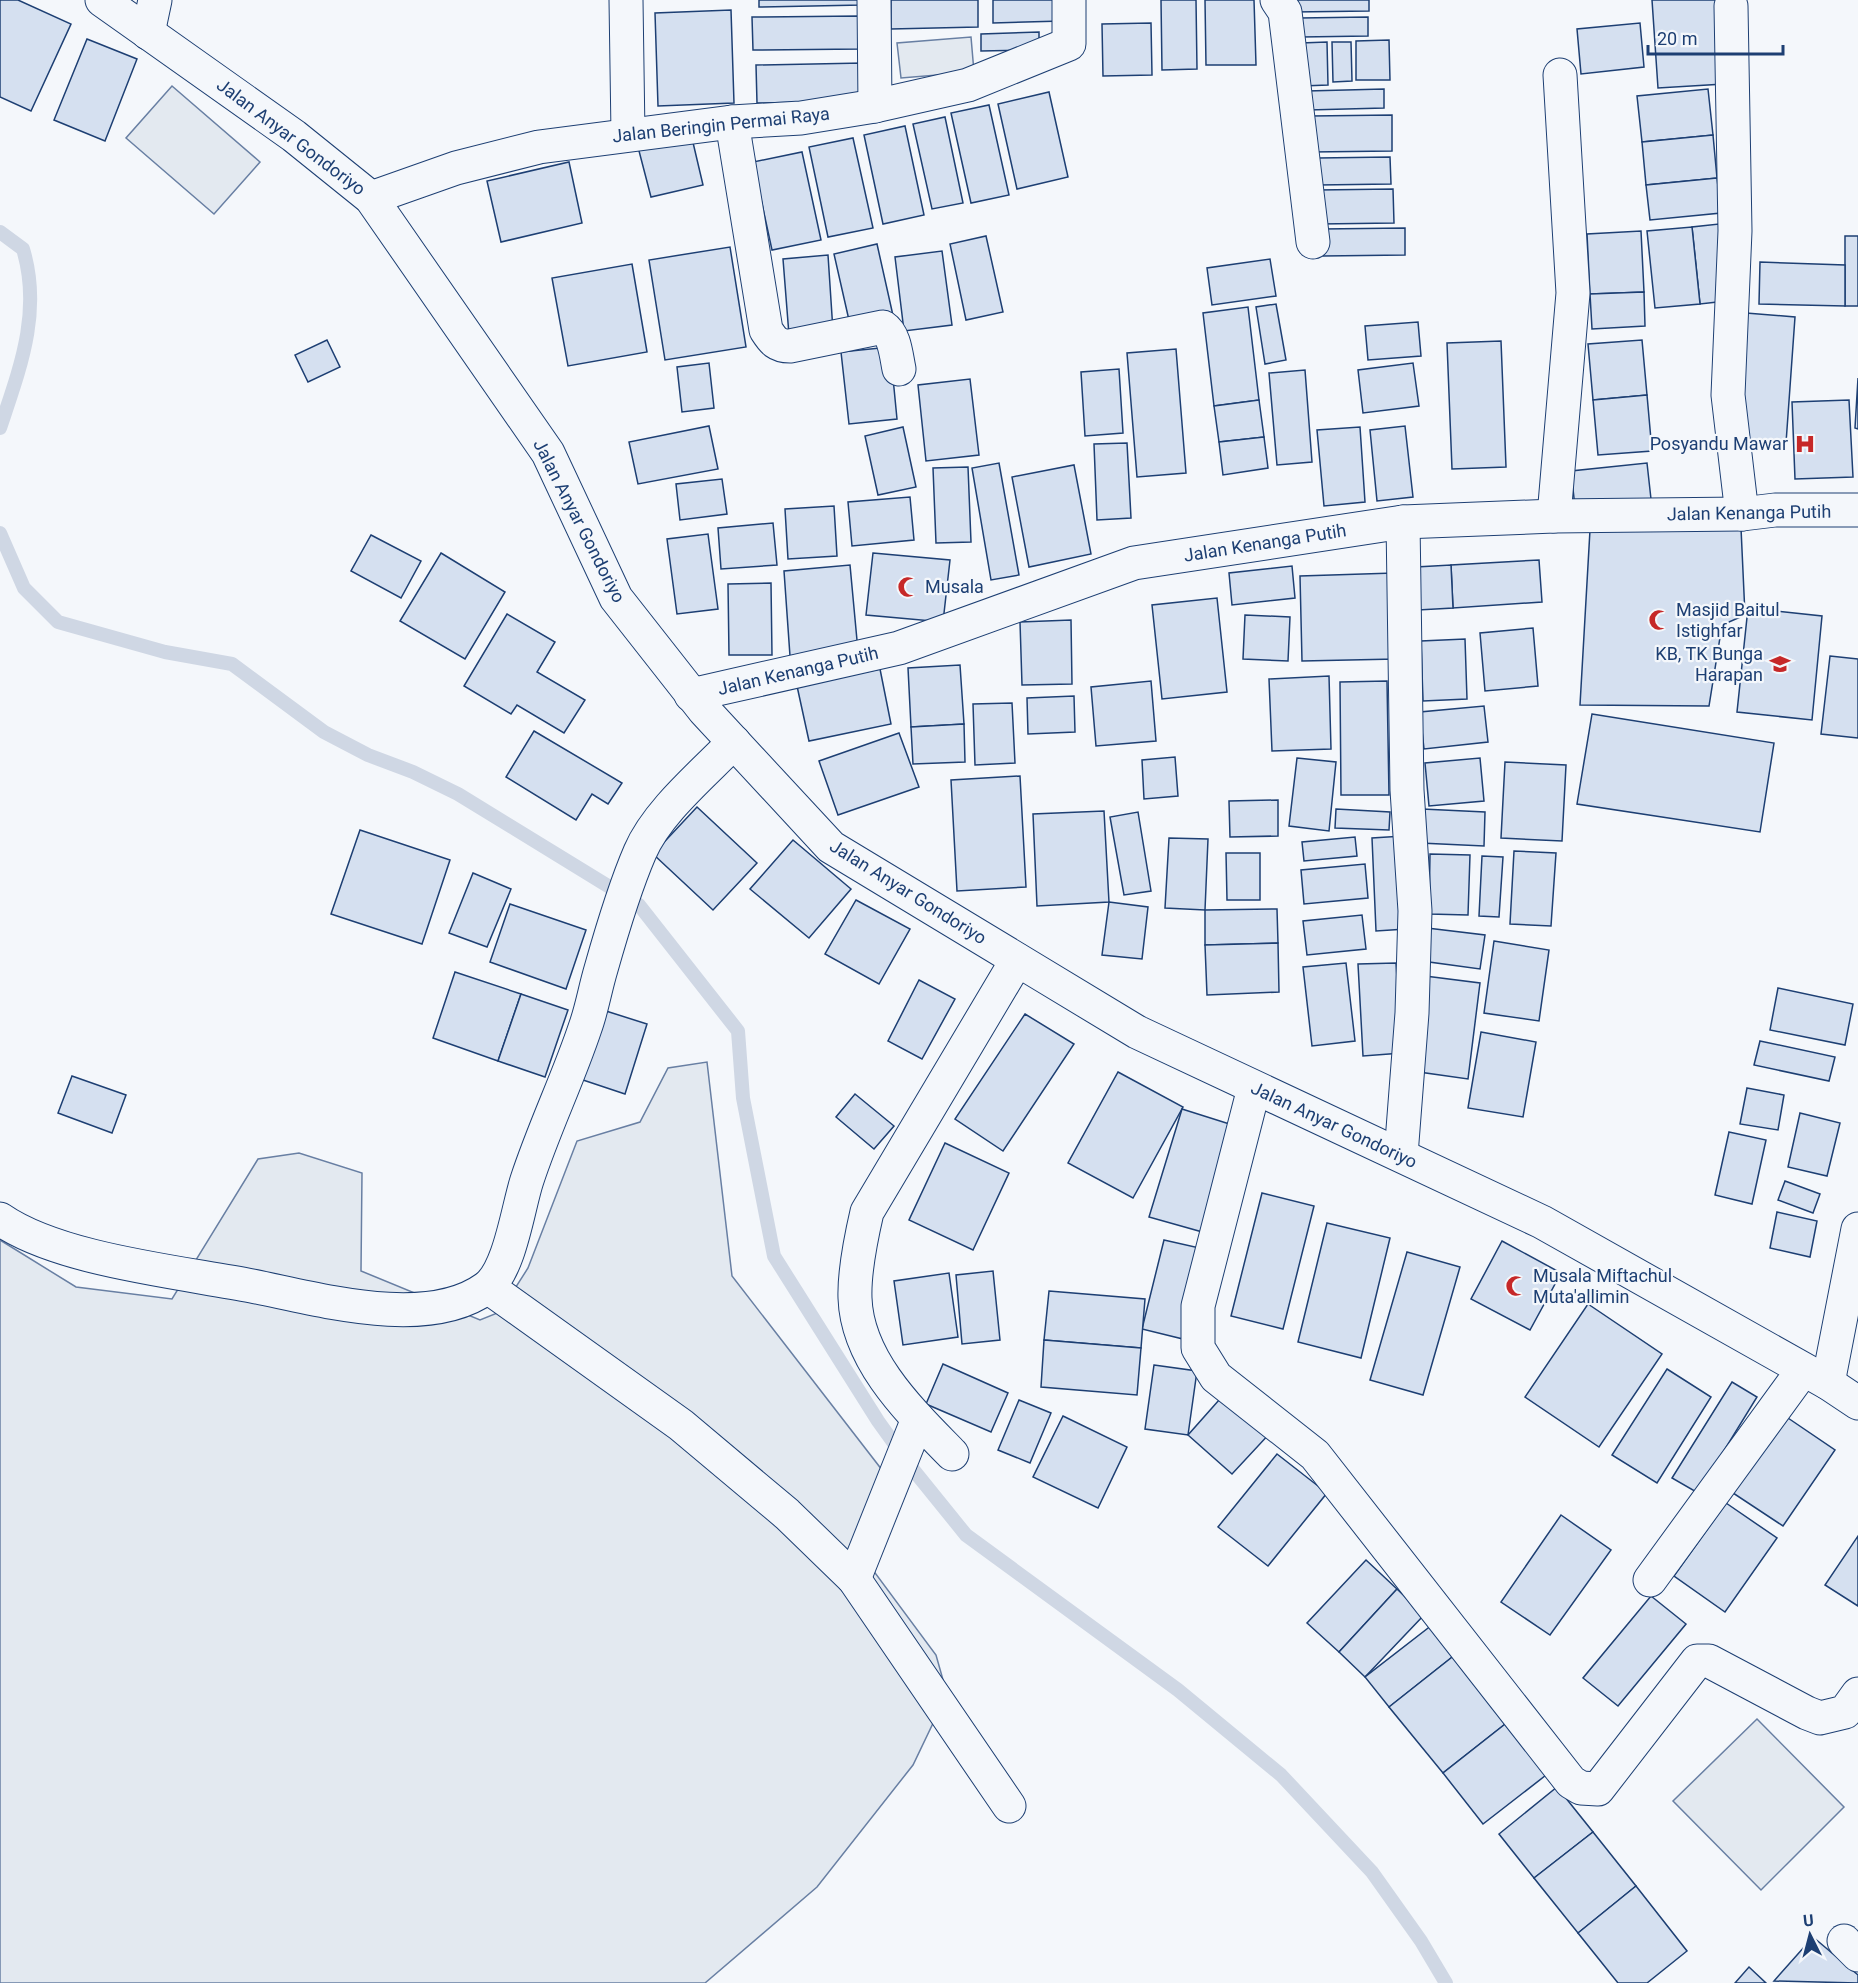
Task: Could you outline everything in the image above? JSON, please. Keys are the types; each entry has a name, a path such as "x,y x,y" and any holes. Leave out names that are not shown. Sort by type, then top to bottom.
{"street":[{"name":"Jalan Anyar Gondoriyo","path":"102,0 294,136 371,198 548,453 616,598 691,694 831,847 1137,1032 1542,1222 1816,1376 1858,1403"},
{"path":"148,33 154,0"},
{"path":"626,0 628,134"},
{"path":"874,0 875,106"},
{"name":"Jalan Beringin Permai Raya","path":"371,198 456,168 539,147 732,122 801,118 875,106 968,85 1070,44 1069,0"},
{"path":"1276,0 1285,12 1313,242"},
{"path":"1731,6 1735,231 1728,395 1742,514"},
{"path":"1554,516 1573,293 1560,75"},
{"path":"732,122 766,330 772,341 779,346 790,346 883,327 889,331 893,341 898,369"},
{"name":"Jalan Kenanga Putih","path":"691,694 900,648 1134,563 1403,522 1554,516 1742,514 1775,510 1858,510"},
{"path":"1401,1155 1412,1013 1415,911 1407,790 1403,522"},
{"path":"0,1219 12,1228 78,1252 321,1300 386,1309 447,1307 488,1287 498,1274 506,1256 527,1179 586,1026 601,968 640,851 656,825 734,742"},
{"path":"952,1454 914,1428 877,1369 860,1322 855,1298 867,1212 1017,960"},
{"path":"1254,1088 1198,1306 1198,1348 1216,1377 1315,1455 1571,1782 1581,1788 1598,1789 1696,1661 1716,1665 1820,1718 1845,1712 1858,1694"},
{"path":"1650,1580 1816,1376 1858,1229"},
{"path":"488,1287 681,1425 787,1514 854,1579 1009,1806"},
{"path":"854,1579 914,1428"}],"shaded area":[{"path":"971,37 974,72 901,78 897,43"},
{"path":"172,86 260,162 214,214 126,138"},
{"path":"707,1062 732,1276 889,1479 861,1554 936,1655 947,1694 913,1765 817,1887 705,1983 0,1983 0,1240 76,1287 172,1299 258,1159 299,1153 362,1173 361,1271 480,1320 500,1312 528,1268 577,1141 640,1122 668,1068"},
{"path":"1757,1719 1844,1807 1761,1890 1673,1801"}],"building":[{"path":"0,0 18,0 71,24 31,111 0,97"},
{"path":"759,0 862,0 862,5 759,7"},
{"path":"891,0 978,0 978,27 891,29"},
{"path":"993,0 1061,0 1062,21 993,23"},
{"path":"1161,0 1196,0 1197,69 1162,70"},
{"path":"1205,0 1254,0 1256,65 1206,65"},
{"path":"1292,0 1369,0 1369,11 1293,12"},
{"path":"1652,0 1718,0 1724,84 1658,88"},
{"path":"731,10 734,103 658,106 655,13"},
{"path":"859,16 860,49 753,50 752,17"},
{"path":"1368,17 1368,36 1301,37 1300,18"},
{"path":"1151,23 1152,75 1103,76 1102,24"},
{"path":"1640,23 1644,67 1581,74 1577,29"},
{"path":"1039,32 1039,50 981,51 981,34"},
{"path":"87,39 137,59 105,141 54,120"},
{"path":"1389,40 1390,80 1356,80 1356,41"},
{"path":"1327,42 1328,85 1302,86 1301,43"},
{"path":"1332,42 1351,42 1352,81 1333,82"},
{"path":"863,63 863,101 757,103 756,65"},
{"path":"1384,89 1384,108 1308,110 1307,91"},
{"path":"1708,89 1713,135 1642,142 1637,96"},
{"path":"1049,92 1068,177 1017,189 998,104"},
{"path":"989,105 1009,195 971,203 951,113"},
{"path":"1392,115 1392,151 1311,152 1311,116"},
{"path":"945,117 963,203 932,209 913,124"},
{"path":"905,126 924,215 883,224 864,135"},
{"path":"691,134 703,185 651,197 638,147"},
{"path":"1713,135 1717,178 1646,185 1642,142"},
{"path":"853,138 873,228 828,237 809,147"},
{"path":"802,152 821,240 772,250 753,162"},
{"path":"1390,157 1391,184 1318,185 1318,158"},
{"path":"569,162 582,223 501,242 487,181"},
{"path":"1717,178 1721,213 1650,220 1646,185"},
{"path":"1393,189 1394,223 1319,224 1318,190"},
{"path":"1719,224 1726,301 1700,304 1692,227"},
{"path":"1692,227 1700,304 1655,308 1647,231"},
{"path":"1405,228 1405,255 1323,256 1322,229"},
{"path":"1641,231 1644,292 1590,294 1587,234"},
{"path":"986,236 1003,312 966,320 950,244"},
{"path":"1845,236 1858,236 1858,306 1845,306"},
{"path":"877,244 894,320 851,329 834,254"},
{"path":"730,247 746,347 665,360 649,260"},
{"path":"942,251 952,325 904,331 895,257"},
{"path":"828,255 833,331 789,335 783,259"},
{"path":"1270,259 1276,296 1212,305 1207,268"},
{"path":"1760,262 1845,265 1845,306 1759,304"},
{"path":"632,264 647,352 568,366 552,278"},
{"path":"1644,292 1645,326 1592,329 1590,294"},
{"path":"1276,304 1286,360 1265,364 1256,307"},
{"path":"1248,307 1259,400 1214,406 1203,313"},
{"path":"1746,313 1795,317 1786,443 1736,439"},
{"path":"1418,322 1421,356 1368,360 1365,326"},
{"path":"327,340 340,367 308,382 295,355"},
{"path":"1642,340 1647,395 1593,400 1588,344"},
{"path":"1501,341 1506,467 1452,469 1447,343"},
{"path":"890,347 897,419 849,424 841,352"},
{"path":"1176,349 1186,473 1137,477 1127,353"},
{"path":"709,363 714,408 682,412 677,367"},
{"path":"1413,363 1419,406 1363,413 1358,370"},
{"path":"1119,369 1123,433 1085,436 1081,372"},
{"path":"1305,370 1312,462 1277,465 1269,373"},
{"path":"1858,378 1858,429 1855,428"},
{"path":"970,379 979,455 926,461 918,385"},
{"path":"1647,395 1652,451 1598,455 1593,400"},
{"path":"1259,400 1264,437 1219,442 1214,406"},
{"path":"1849,400 1853,477 1795,479 1792,402"},
{"path":"709,426 718,469 638,484 629,442"},
{"path":"1405,426 1413,497 1377,501 1370,430"},
{"path":"903,427 916,487 878,495 865,436"},
{"path":"1360,427 1365,502 1324,506 1317,430"},
{"path":"1264,437 1268,468 1223,475 1219,442"},
{"path":"1127,443 1131,518 1097,520 1094,444"},
{"path":"999,463 1019,575 991,580 972,468"},
{"path":"1647,463 1651,499 1575,507 1571,471"},
{"path":"1074,465 1091,554 1029,567 1012,477"},
{"path":"968,467 971,542 936,543 933,468"},
{"path":"722,479 727,514 680,520 676,484"},
{"path":"910,497 914,540 852,546 848,502"},
{"path":"834,506 837,556 788,559 785,509"},
{"path":"773,523 777,565 721,569 718,528"},
{"name":"Masjid Baitul Istighfar","path":"1741,528 1745,615 1722,625 1709,706 1580,705 1590,530"},
{"path":"708,534 718,609 677,614 667,539"},
{"path":"371,535 421,561 401,598 351,571"},
{"path":"441,553 505,592 465,659 400,621"},
{"name":"Musala","path":"873,553 950,560 943,622 866,615"},
{"path":"1539,560 1542,602 1453,608 1451,565"},
{"path":"850,565 858,651 790,656 784,571"},
{"path":"1451,565 1453,608 1418,610 1416,567"},
{"path":"1292,566 1295,598 1232,605 1229,573"},
{"path":"1394,573 1396,659 1302,661 1300,576"},
{"path":"771,583 772,655 729,655 728,584"},
{"path":"1217,598 1227,692 1162,699 1152,605"},
{"name":"KB, TK Bunga Harapan","path":"1748,608 1822,616 1812,720 1737,712"},
{"path":"507,614 555,642 537,672 585,700 564,733 517,705 511,714 464,686"},
{"path":"1245,615 1290,617 1288,661 1243,659"},
{"path":"1071,620 1072,684 1022,685 1020,622"},
{"path":"1533,628 1538,686 1485,691 1480,633"},
{"path":"1465,639 1467,699 1423,701 1421,641"},
{"path":"1830,656 1858,659 1858,738 1821,734"},
{"path":"960,665 964,724 911,727 908,668"},
{"path":"880,669 891,724 809,741 797,686"},
{"path":"1329,676 1331,749 1272,751 1269,679"},
{"path":"1151,681 1156,741 1096,746 1091,687"},
{"path":"1387,681 1389,795 1341,795 1340,682"},
{"path":"1074,696 1075,732 1028,734 1027,698"},
{"path":"1012,703 1015,763 975,765 973,704"},
{"path":"1484,706 1488,742 1424,749 1420,712"},
{"path":"1592,714 1774,743 1760,832 1577,804"},
{"path":"964,724 965,762 913,764 911,727"},
{"path":"534,731 622,783 608,804 592,794 576,820 506,777"},
{"path":"899,733 919,787 838,815 819,761"},
{"path":"1175,757 1178,796 1144,799 1142,760"},
{"path":"1297,758 1336,762 1329,831 1289,826"},
{"path":"1480,758 1484,801 1429,806 1425,763"},
{"path":"1505,762 1566,765 1562,841 1501,838"},
{"path":"1020,776 1026,887 957,891 951,780"},
{"path":"1278,800 1278,836 1230,837 1229,801"},
{"path":"697,807 757,863 713,910 653,854"},
{"path":"1336,809 1390,812 1389,830 1335,828"},
{"path":"1422,809 1485,812 1484,846 1420,843"},
{"path":"1104,811 1109,902 1037,906 1033,814"},
{"path":"1138,812 1151,891 1124,895 1110,817"},
{"path":"360,830 450,860 422,944 331,914"},
{"path":"1403,836 1406,929 1376,931 1372,838"},
{"path":"1355,837 1357,856 1304,861 1302,842"},
{"path":"1169,838 1208,839 1205,910 1165,908"},
{"path":"793,840 851,889 809,938 750,889"},
{"path":"1514,851 1556,853 1551,926 1510,924"},
{"path":"1226,853 1260,853 1260,900 1227,900"},
{"path":"1430,854 1470,855 1468,915 1429,914"},
{"path":"1482,856 1503,857 1499,917 1479,916"},
{"path":"1365,864 1368,898 1304,904 1301,870"},
{"path":"473,873 511,889 487,947 449,933"},
{"path":"856,900 910,929 879,984 825,954"},
{"path":"1109,902 1148,907 1142,959 1102,955"},
{"path":"510,904 586,930 566,989 490,962"},
{"path":"1277,909 1278,943 1205,945 1205,910"},
{"path":"1362,915 1366,949 1307,955 1303,921"},
{"path":"1427,928 1485,935 1480,969 1422,961"},
{"path":"1494,941 1549,950 1539,1021 1484,1013"},
{"path":"1278,943 1279,992 1207,995 1205,945"},
{"path":"1346,963 1355,1041 1312,1046 1303,967"},
{"path":"1396,963 1402,1053 1363,1056 1358,964"},
{"path":"455,972 521,994 498,1061 433,1038"},
{"path":"1425,976 1480,983 1468,1079 1412,1071"},
{"path":"919,980 955,999 922,1059 888,1041"},
{"path":"1778,988 1853,1004 1845,1045 1770,1030"},
{"path":"521,994 568,1010 545,1077 498,1061"},
{"path":"606,1011 647,1024 625,1094 583,1080"},
{"path":"1025,1014 1074,1044 1003,1151 955,1119"},
{"path":"1481,1032 1536,1042 1523,1117 1468,1108"},
{"path":"1760,1041 1835,1057 1829,1081 1754,1065"},
{"path":"1118,1072 1183,1107 1133,1198 1068,1163"},
{"path":"72,1076 126,1095 112,1133 58,1113"},
{"path":"1747,1088 1784,1095 1778,1130 1740,1124"},
{"path":"855,1094 894,1126 874,1149 836,1117"},
{"path":"1182,1109 1239,1127 1206,1233 1149,1217"},
{"path":"1800,1113 1840,1123 1827,1176 1788,1167"},
{"path":"1729,1132 1766,1140 1752,1204 1715,1195"},
{"path":"945,1143 1009,1173 973,1250 909,1220"},
{"path":"1785,1181 1820,1194 1813,1213 1778,1200"},
{"path":"1262,1193 1314,1206 1283,1329 1231,1316"},
{"path":"1777,1212 1817,1221 1810,1257 1770,1248"},
{"path":"1327,1223 1390,1238 1361,1358 1298,1342"},
{"path":"1164,1240 1204,1249 1183,1339 1142,1329"},
{"name":"Musala Miftachul Muta'allimin","path":"1502,1241 1561,1273 1530,1330 1471,1299"},
{"path":"1407,1252 1460,1267 1423,1395 1370,1380"},
{"path":"993,1271 1000,1340 962,1344 956,1275"},
{"path":"949,1273 958,1337 903,1345 894,1281"},
{"path":"1049,1291 1145,1299 1141,1348 1044,1340"},
{"path":"1588,1304 1662,1354 1599,1447 1525,1397"},
{"path":"1044,1340 1141,1348 1137,1395 1041,1387"},
{"path":"943,1364 1008,1393 991,1432 926,1404"},
{"path":"1154,1365 1197,1371 1188,1435 1145,1429"},
{"path":"1667,1369 1711,1397 1657,1483 1612,1455"},
{"path":"1732,1382 1757,1397 1698,1493 1672,1478"},
{"path":"1227,1391 1272,1431 1232,1474 1188,1435"},
{"path":"1019,1400 1051,1413 1030,1463 998,1450"},
{"path":"1063,1416 1127,1447 1098,1508 1033,1477"},
{"path":"1785,1416 1835,1450 1783,1526 1733,1493"},
{"path":"1277,1454 1327,1493 1268,1566 1218,1527"},
{"path":"1726,1503 1777,1538 1725,1612 1674,1576"},
{"path":"1561,1515 1611,1550 1550,1635 1501,1602"},
{"path":"1858,1536 1858,1606 1825,1585"},
{"path":"1366,1560 1397,1589 1339,1652 1307,1623"},
{"path":"1397,1589 1424,1615 1365,1677 1339,1652"},
{"path":"1651,1596 1686,1624 1618,1706 1583,1678"},
{"path":"1432,1625 1456,1654 1389,1707 1365,1677"},
{"path":"1456,1654 1509,1721 1443,1773 1389,1707"},
{"path":"1509,1721 1550,1772 1483,1824 1443,1773"},
{"path":"1557,1787 1593,1832 1534,1878 1499,1834"},
{"path":"1593,1832 1636,1886 1578,1933 1534,1878"},
{"path":"1636,1886 1687,1951 1647,1983 1618,1983 1578,1933"},
{"path":"1813,1937 1858,1975 1858,1983 1774,1981"},
{"path":"1749,1967 1766,1983 1735,1983"}],"waterway":[{"path":"0,232 23,249 30,295 26,340 15,384 0,428"},
{"path":"0,533 24,588 58,622 165,652 232,664 324,732 368,755 413,772 458,794 639,905 738,1031 743,1098 774,1256 878,1421 911,1467 966,1535 1178,1690 1281,1775 1372,1872 1421,1941 1446,1983"}],"place":[{"name":"Posyandu Mawar","path":"1805,444"},
{"name":"Musala","path":"908,587"},
{"name":"Masjid Baitul Istighfar","path":"1659,620"},
{"name":"KB, TK Bunga Harapan","path":"1780,664"},
{"name":"Musala Miftachul Muta'allimin","path":"1516,1286"}]}
